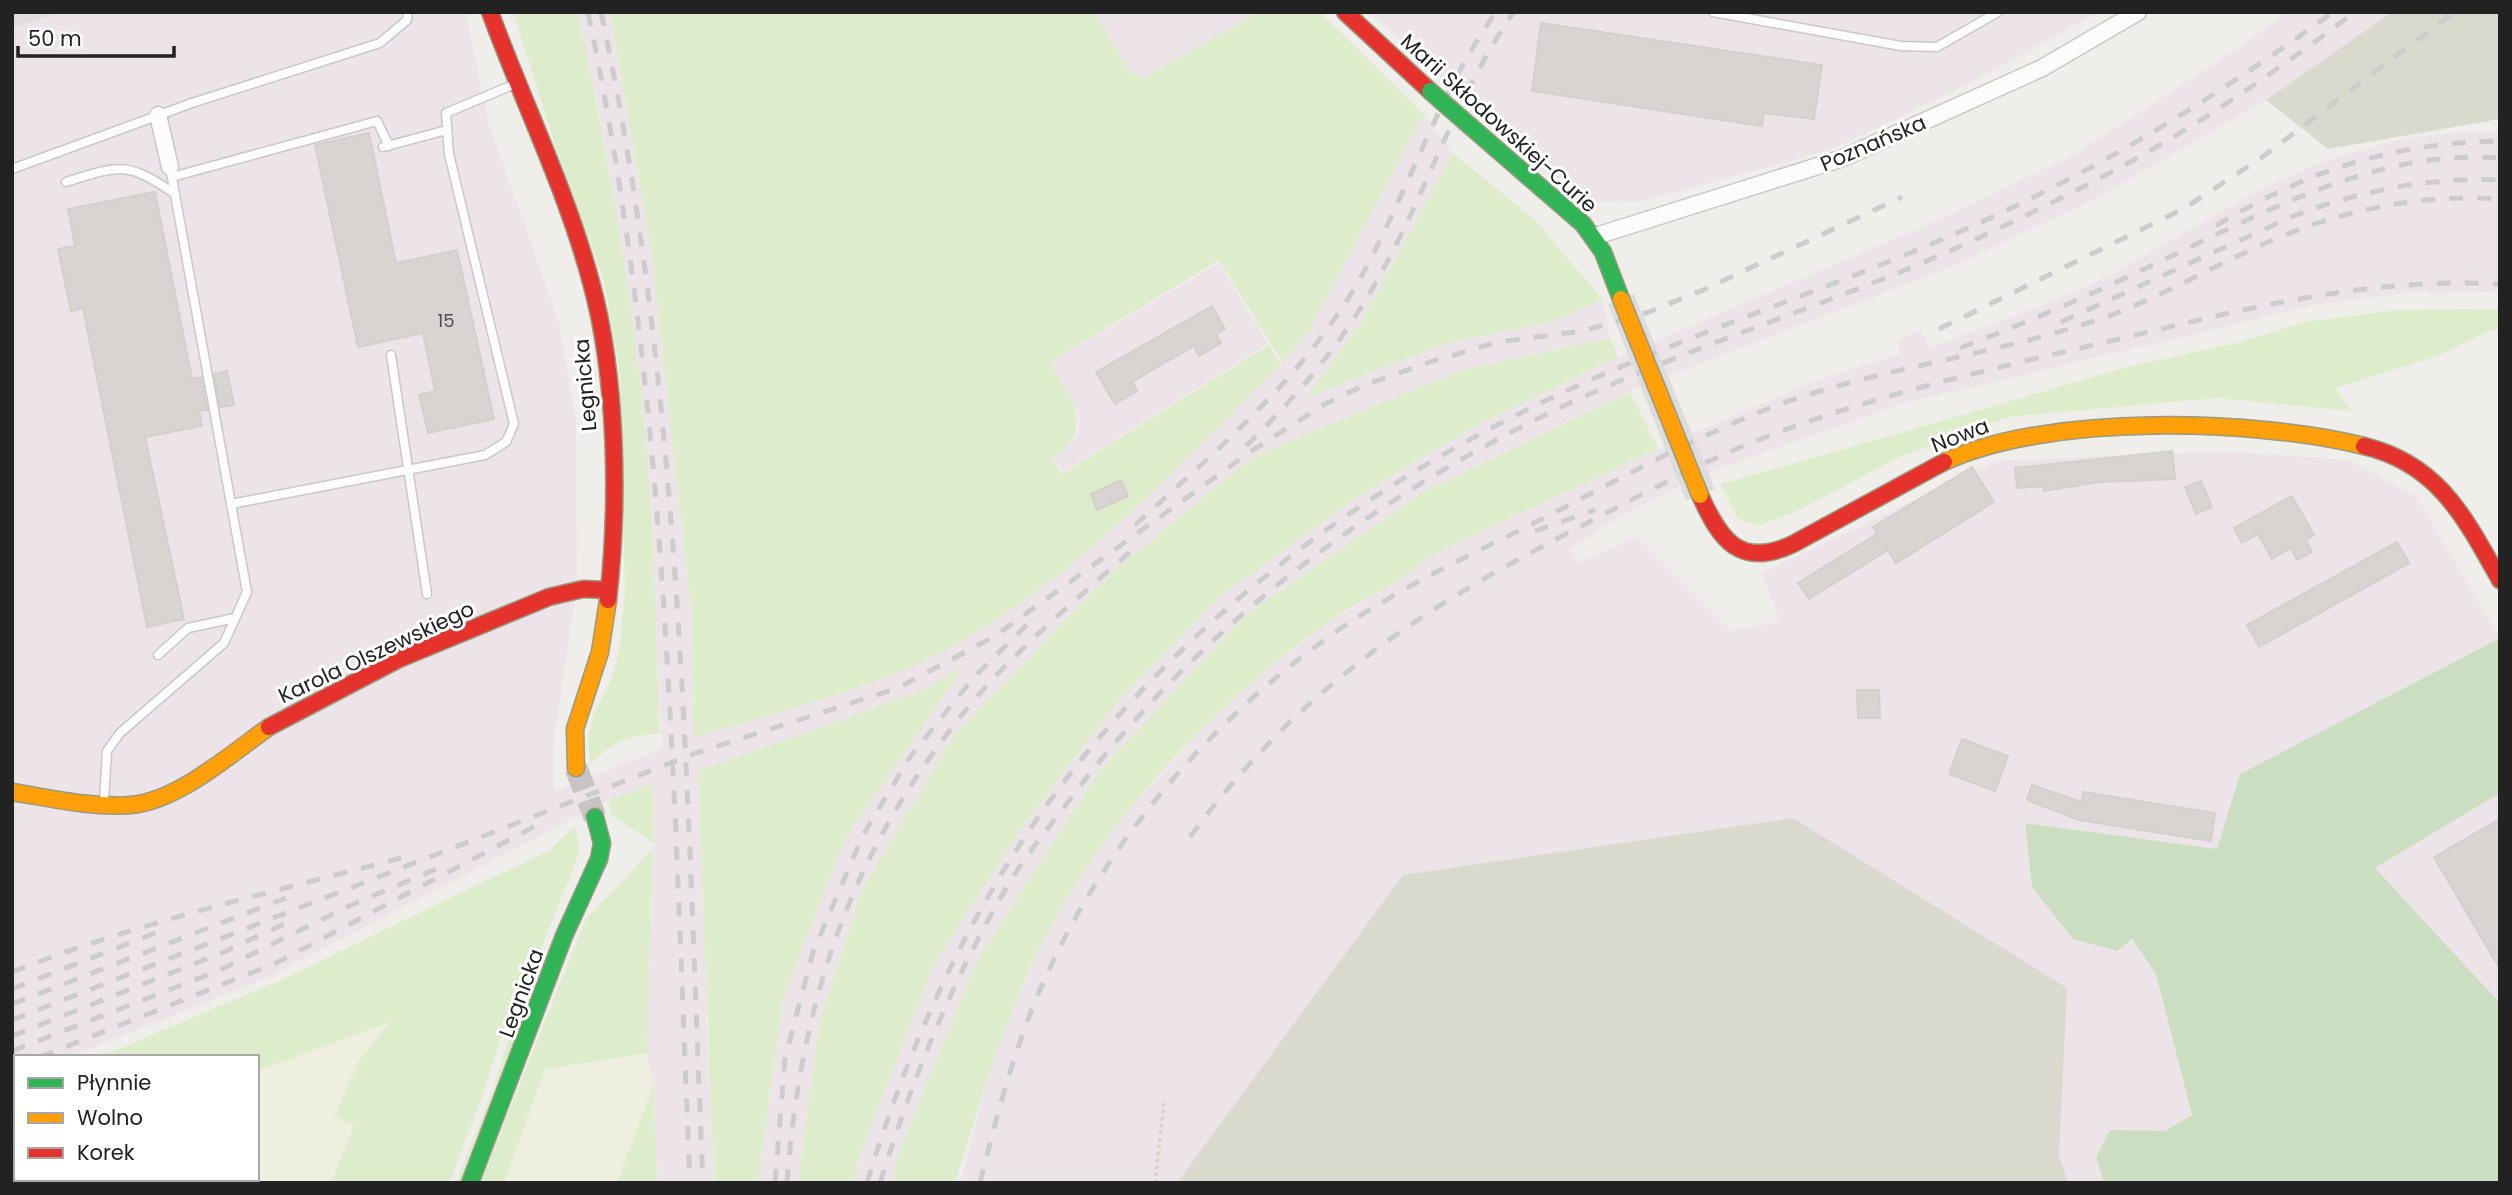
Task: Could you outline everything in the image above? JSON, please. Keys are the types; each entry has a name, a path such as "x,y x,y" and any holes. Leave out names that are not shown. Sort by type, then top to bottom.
{"street":[{"name":"Legnicka","path":"490,12 583,254 600,318 608,381 611,436 608,590 596,666 572,738 576,768"},
{"name":"Marii Skłodowskiej-Curie","path":"1345,12 1593,237"},
{"name":"Poznańska","path":"1593,237 1843,158 2042,68 2137,12"},
{"path":"158,116 171,172"},
{"name":"Nowa","path":"1593,237 1603,252 1700,495 1721,536 1735,548 1759,554 1789,545 1952,458 2002,441 2108,429 2179,426 2335,437 2390,451 2435,481 2459,508 2500,580"},
{"name":"Karola Olszewskiego","path":"12,792 131,806 162,797 205,772 276,722 400,659 549,597 583,589 608,590"},
{"name":"Legnicka","path":"470,1183 564,936 599,859 602,843 595,817"}],"lane":[{"path":"12,169 158,116 380,43 407,20 408,12"},
{"path":"1713,12 1901,46 1937,47 1997,13"},
{"path":"231,503 485,455 506,442 514,424 449,154 446,113 516,84"},
{"path":"104,804 107,751 120,733 224,643 247,592 171,172 377,121 386,147 447,130"},
{"path":"66,182 110,168 143,172 175,194"},
{"path":"391,355 427,594"},
{"path":"158,655 188,628 235,618"}],"path":[{"path":"1155,1183 1164,1103"}],"shaded area":[{"path":"12,12 61,12 12,29"},
{"path":"61,12 466,12 488,121 559,322 576,422 577,585 555,733 554,791 662,749 649,487 638,363 602,125 578,12 610,12 652,255 692,616 694,736 828,697 921,662 1281,365 1310,329 1424,114 1453,153 1361,323 1307,398 1447,343 1555,321 1603,300 1610,338 1459,371 1109,575 953,737 862,890 819,1025 798,1183 758,1183 783,999 845,839 964,666 922,691 706,1014 714,1183 658,1183 653,1086 647,1053 654,843 652,784 609,800 271,976 75,1055 14,1055 12,1080 12,29"},
{"path":"1095,12 1259,12 1144,78 1130,72"},
{"path":"1369,12 2099,12 1959,89 1830,150 1644,201 1579,203"},
{"path":"2286,12 2392,12 2266,100 2096,199 1951,267 1630,391 1425,491 1246,615 1099,771 977,961 898,1155 892,1183 853,1183 861,1153 933,966 1021,829 1121,697 1222,595 1360,495 1472,428 1618,357 1934,222 2075,154 2237,49"},
{"path":"2392,12 2500,12 2500,119 2328,149 2266,100"},
{"path":"2460,132 2500,132 2500,291 2431,294 2422,291 2320,304 1902,404 1710,472 1621,516 1570,549 1577,563 1637,537 1730,630 1780,622 1762,573 1997,461 2223,451 2348,460 2416,496 2500,638 2240,774 2218,849 2026,823 2032,887 2073,938 2117,951 2131,939 2156,974 2192,1115 2165,1131 2110,1130 2096,1157 2104,1183 960,1183 990,1071 1006,1025 1045,937 1086,866 1129,810 1203,728 1261,675 1325,625 1416,569 1426,558 1693,433 1823,378 1900,354 1898,341 1921,329 1929,348 2043,305 2105,278 2255,192 2319,163 2396,140"},
{"path":"1219,263 1268,344 1063,472 1054,459 1074,441 1080,424 1079,414 1051,362"},
{"path":"2500,793 2500,1003 2375,868"},
{"path":"1793,818 2067,988 2059,1155 2068,1183 1177,1183 1403,875"}],"green space":[{"path":"513,12 578,12 619,230 643,408 653,548 660,733 622,741 606,750 590,765 588,737 593,715 610,682 619,652 625,592 620,374 604,281 556,148"},
{"path":"610,12 1095,12 1130,72 1144,78 1259,12 1320,12 1424,114 1310,329 1283,363 1219,260 1050,362 1066,388 1076,412 1074,436 1052,459 1062,474 1269,345 1281,365 1157,488 1068,567 973,634 922,662 839,694 694,737 692,616 652,255"},
{"path":"1453,153 1535,220 1603,300 1555,321 1447,343 1306,398 1361,323"},
{"path":"2500,309 2500,331 2492,330 2440,355 2336,388 2351,411 2217,398 2008,417 1900,457 1799,510 1758,526 1737,518 1721,484 2132,366 2236,343 2305,322 2397,310"},
{"path":"1610,338 1618,357 1472,428 1360,495 1222,595 1121,697 1021,829 933,966 861,1153 853,1183 798,1183 819,1025 862,890 953,737 1109,575 1254,456 1459,371"},
{"path":"1630,392 1658,449 1426,558 1401,579 1351,607 1294,648 1225,706 1190,741 1125,814 1069,895 1045,938 1004,1031 955,1183 892,1183 898,1155 977,961 1099,771 1246,615 1425,491"},
{"path":"2500,638 2500,793 2375,868 2500,1003 2500,1183 2104,1183 2096,1157 2110,1130 2165,1131 2192,1115 2156,974 2132,939 2117,951 2073,939 2032,887 2025,823 2217,849 2240,774"},
{"path":"965,665 845,839 783,999 758,1183 714,1183 698,771 922,691"},
{"path":"652,784 654,843 612,816 609,800"},
{"path":"575,826 580,851 538,956 518,985 481,1100 449,1183 331,1183 354,1125 335,1116 358,1062 390,1022 259,1070 259,1055 105,1055 279,981 550,850"},
{"path":"653,849 647,1053 545,1069 504,1183 480,1183 586,919"},
{"path":"525,986 536,986 463,1183 456,1183 493,1090"},
{"path":"391,1021 358,1062 335,1116 354,1124 331,1183 12,1183 14,1160 14,1181 259,1181 259,1070"},
{"path":"647,1053 653,1086 617,1183 504,1183 545,1069"},
{"path":"653,1086 658,1183 617,1183"},
{"path":"14,1093 12,1161 12,1094"}],"pier":[{"path":"1634,294 1715,489 1686,501 1608,304"}],"building":[{"path":"1541,23 1822,65 1814,119 1764,113 1762,126 1532,91"},
{"path":"369,133 396,263 457,250 494,419 428,433 419,395 435,391 423,333 358,347 315,145"},
{"path":"155,192 192,379 201,377 207,410 199,411 202,426 145,437 184,619 147,627 83,308 71,311 58,249 75,246 68,209"},
{"path":"1212,306 1225,329 1216,334 1221,343 1199,356 1194,346 1132,382 1137,391 1115,404 1096,372"},
{"path":"227,371 234,405 220,407 214,374"},
{"path":"2172,451 2175,479 2099,482 2044,491 2044,486 2017,488 2015,468"},
{"path":"1972,467 1994,502 1896,563 1888,550 1809,599 1798,583 1877,534 1873,527"},
{"path":"1121,480 1128,496 1097,510 1091,494"},
{"path":"2201,481 2212,507 2196,514 2185,487"},
{"path":"2292,496 2314,535 2306,540 2312,552 2297,560 2291,548 2272,559 2258,534 2242,543 2234,528"},
{"path":"2397,542 2409,563 2259,647 2247,625"},
{"path":"1857,690 1879,690 1880,718 1858,718"},
{"path":"1962,739 2008,756 1995,791 1949,774"},
{"path":"2032,785 2082,802 2083,792 2215,813 2211,841 2079,820 2027,800"},
{"path":"2500,819 2500,969 2434,857"}],"tunnel":[{"path":"576,768 595,817"}],"railway":[{"path":"588,12 615,157 636,302 651,449 672,742 690,1183"},
{"path":"601,12 628,157 649,302 665,448 685,742 703,1183"},
{"path":"1135,525 1256,412 1311,350 1336,317 1376,249 1457,77 1496,12"},
{"path":"1246,446 1316,370 1362,307 1410,216 1475,78 1514,12"},
{"path":"867,1183 893,1104 941,988 978,914 1050,801 1107,729 1169,662 1237,600 1309,542 1385,490 1464,443 1545,401 1659,351 1893,260 2050,189 2215,94 2333,12"},
{"path":"880,1183 935,1030 969,956 1016,873 1077,790 1126,731 1178,675 1233,623 1291,574 1415,487 1481,448 1549,413 1648,369 1950,251 2108,174 2210,114 2355,12"},
{"path":"1939,329 2183,209 2261,158 2454,12"},
{"path":"2216,226 2284,189 2352,163 2423,147 2500,141"},
{"path":"1960,348 2062,307 2325,187 2410,163 2455,158 2500,158"},
{"path":"2061,322 2291,217 2317,208 2368,193 2420,184 2500,180"},
{"path":"12,1020 696,753 898,688 995,636 1250,452 1325,404 1362,386 1498,342 1583,331 1649,312 1703,290 1902,197"},
{"path":"980,1183 1001,1103 1026,1025 1051,966 1080,909 1115,855 1153,803 1195,754 1241,709 1289,667 1364,613 1440,570 1669,454 1765,410 1834,387 2052,334 2112,315 2250,250 2328,220 2413,202 2500,199"},
{"path":"1190,837 1230,786 1272,740 1315,699 1409,626 1513,562 1654,488 1741,447 1882,398 2216,316 2357,290 2404,285 2500,284"},
{"path":"1535,531 1595,510"},
{"path":"787,1183 794,1114 805,1049 820,986 840,925 896,810 932,754 994,678 1055,618 1140,543"},
{"path":"775,1183 785,1059 813,952 863,835 910,757 974,677 1035,617"},
{"path":"45,1055 276,963 543,822"},
{"path":"12,972 160,922 412,855"},
{"path":"12,1051 220,970 349,906 436,869"},
{"path":"12,1004 286,898"},
{"path":"12,1036 224,952 286,923"},
{"path":"12,989 168,928"}],"traffic: fast":[{"path":"1430,91 1470,126"},
{"path":"1470,126 1583,224 1603,252 1621,299"},
{"path":"470,1183 564,936 599,859 602,843 595,817"}],"traffic: slow":[{"path":"1621,299 1700,495"},
{"path":"1944,462 1987,446 2038,435 2094,428 2211,426 2267,430 2364,446"},
{"path":"576,768 575,729 600,652 608,600"},
{"path":"12,792 100,805 148,802 203,775 269,727"}],"traffic: jam":[{"path":"490,12 557,179 581,247 600,319 611,398 613,440 614,522 608,600"},
{"path":"1345,12 1430,91"},
{"path":"2364,446 2390,454 2431,480 2447,496 2475,535 2500,580"},
{"path":"1700,495 1716,525 1734,546 1759,553 1775,551 1793,544 1944,462"},
{"path":"269,727 399,659 549,597 583,589 608,590"}]}
